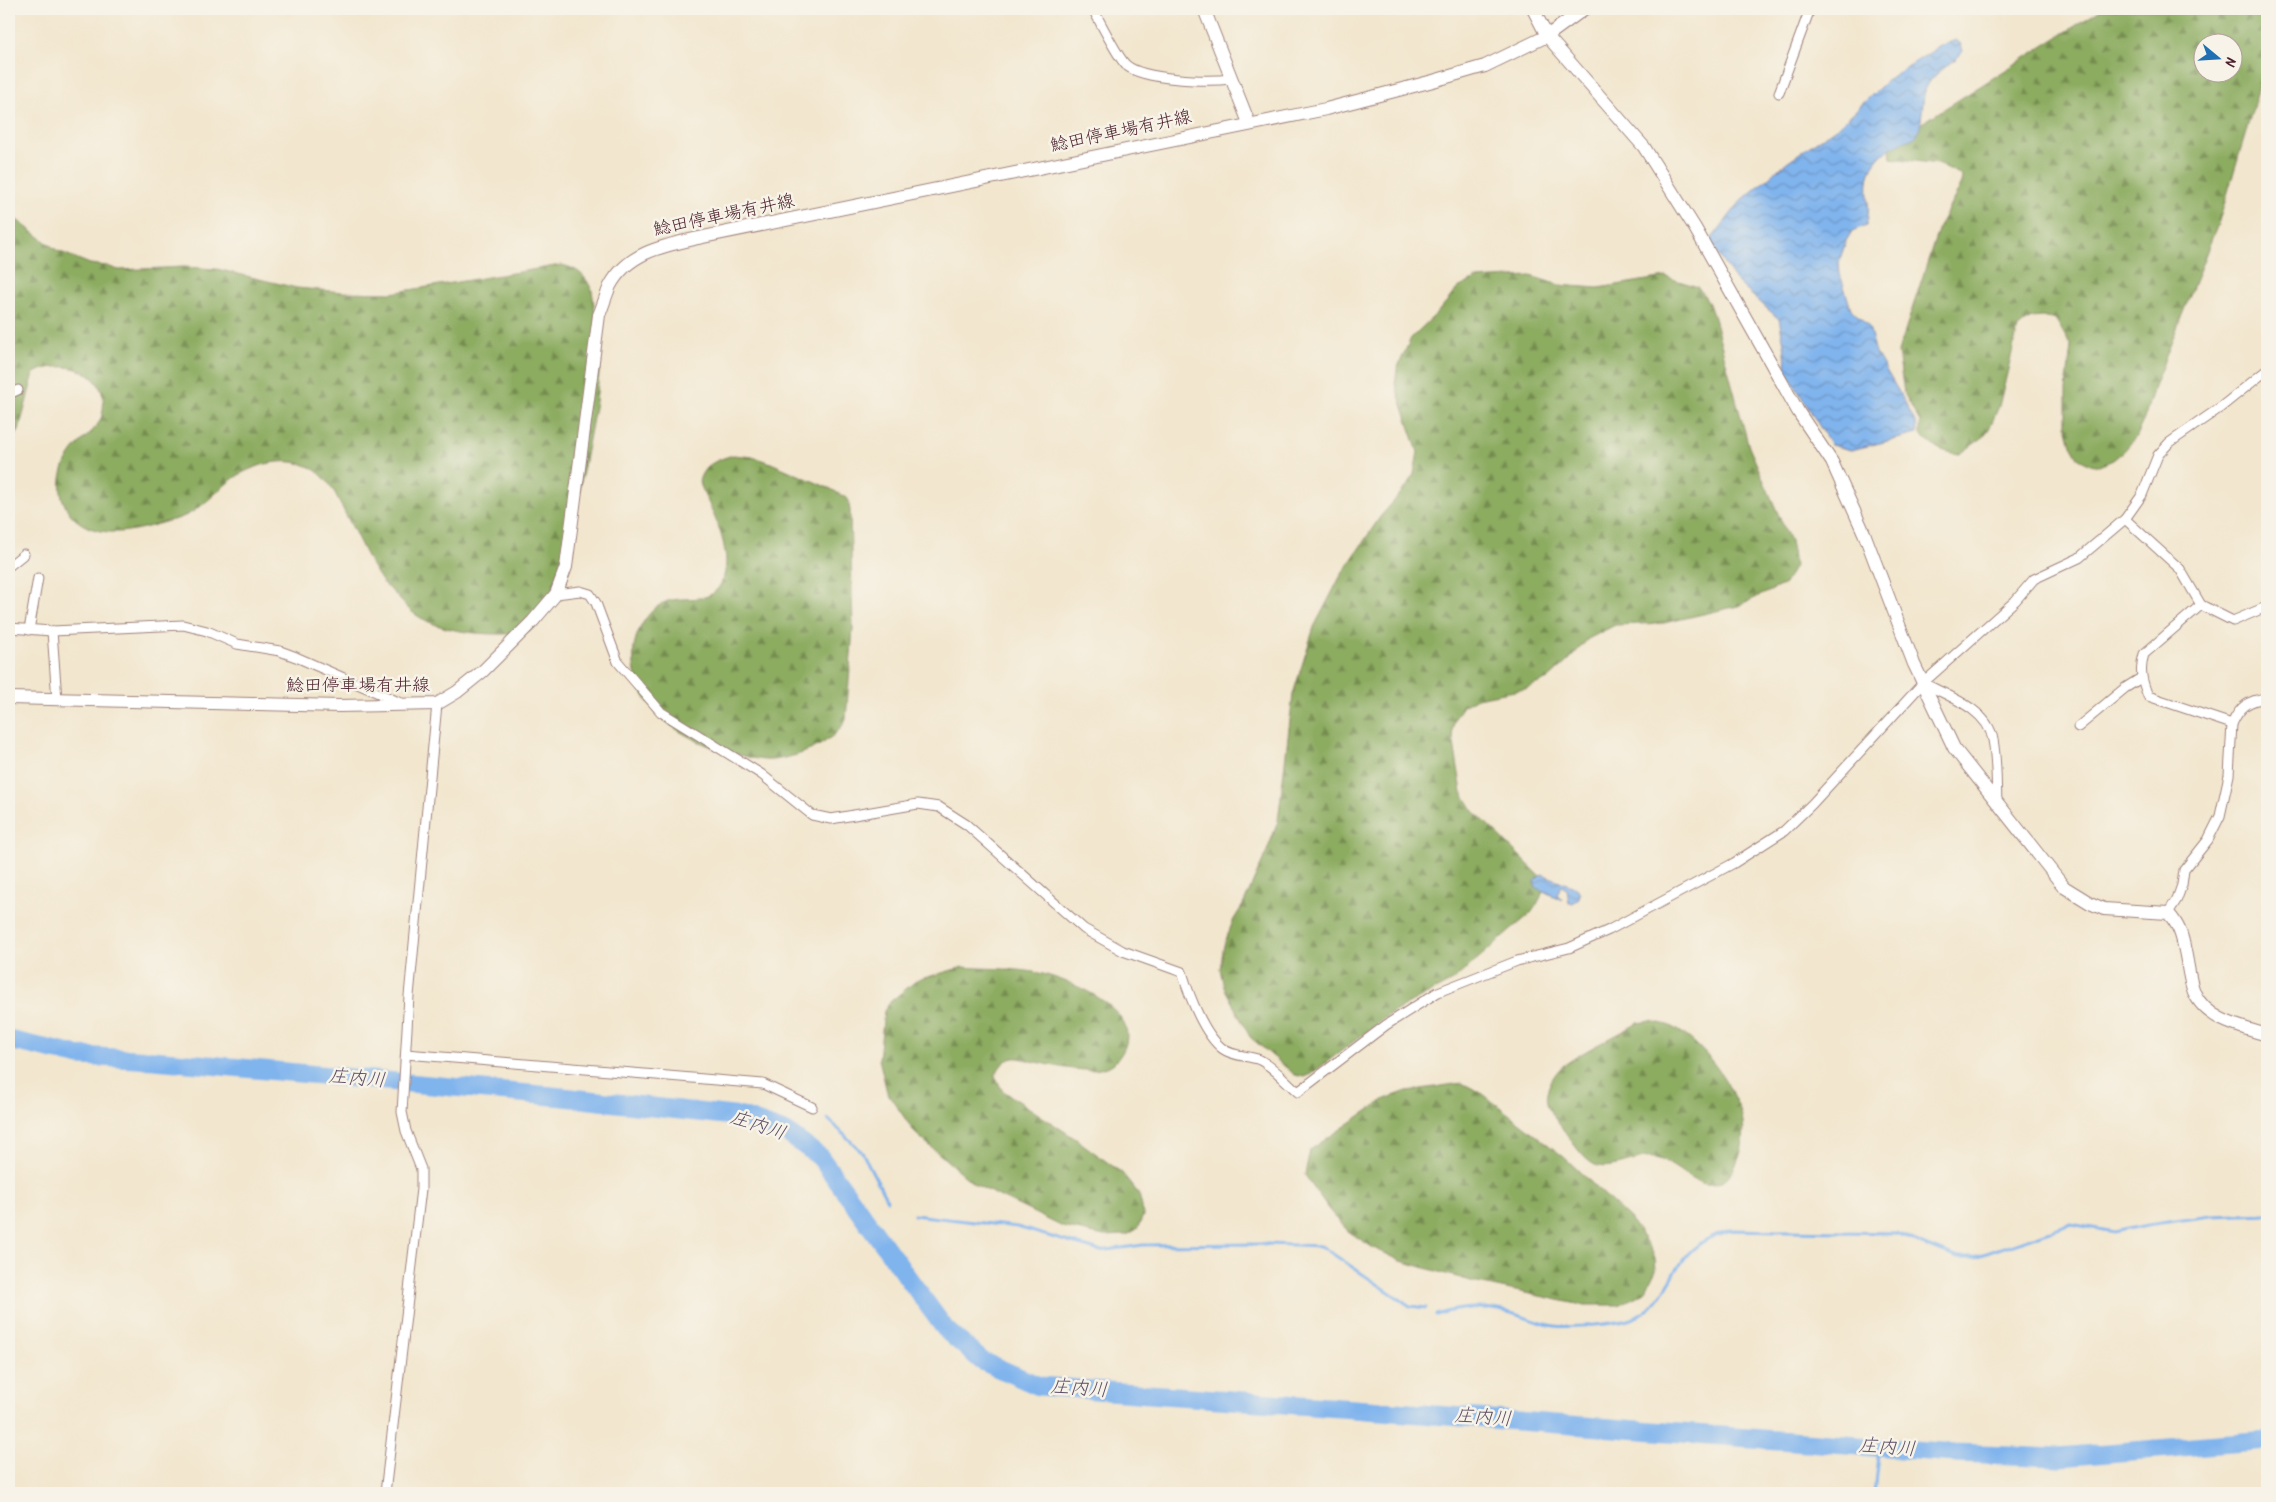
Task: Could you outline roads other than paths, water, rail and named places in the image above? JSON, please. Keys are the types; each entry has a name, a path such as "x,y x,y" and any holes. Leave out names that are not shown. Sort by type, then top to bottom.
{"main road":[{"path":"1204,9 1249,123"},
{"path":"1533,9 1548,36 1644,147 1695,228 1799,413 1832,462 1864,533 1880,579 1923,683 1954,748 2064,887 2078,897 2104,909 2168,913 2178,923 2182,933 2191,982 2199,1002 2214,1016 2267,1035"},
{"name":"鯰田停車場有井線","path":"9,698 409,706 437,704 457,692 483,671 534,621 556,594 566,567 599,315 611,285 628,264 649,250 703,237 1249,123 1326,109 1485,66 1548,36 1584,9"}],"street":[{"path":"1092,9 1126,65 1150,76 1215,81 1231,79"},
{"path":"1779,93 1810,9"},
{"path":"556,594 580,591 590,594 596,603 618,662 661,712 761,774 812,815 831,818 918,804 939,807 967,825 1084,928 1123,951 1182,972 1188,993 1214,1040 1223,1049 1231,1053 1259,1060 1298,1092 1386,1025 1438,992 1517,961 1569,948 1609,930 1734,863 1784,831 1812,804 1923,683 2015,601 2034,579 2079,558 2126,519 2142,495 2158,455 2169,444 2221,407 2267,370"},
{"path":"2126,519 2180,569 2201,605 2233,621 2266,607"},
{"path":"9,566 24,554"},
{"path":"29,630 38,578"},
{"path":"2201,605 2144,654 2141,678 2148,696 2232,724"},
{"path":"9,628 52,631 183,625 206,631 237,644 280,651 409,706"},
{"path":"52,631 58,700"},
{"path":"2078,727 2125,688 2141,678"},
{"path":"1923,683 1968,706 1984,721 1993,739 1998,803"},
{"path":"2168,913 2177,900 2184,870 2208,840 2220,816 2229,775 2232,724 2242,707 2252,700 2267,698"},
{"path":"385,1493 421,1188 421,1170 406,1131 402,1112 410,996 437,704"},
{"path":"406,1055 763,1084 812,1107"}],"water":[{"path":"1956,40 1961,44 1963,51 1929,82 1923,100 1918,133 1913,138 1898,144 1879,157 1870,172 1868,179 1868,219 1866,225 1852,231 1846,241 1839,262 1840,274 1851,309 1869,327 1876,353 1906,404 1916,424 1917,434 1851,450 1831,445 1787,373 1779,319 1737,282 1709,242 1741,201 1787,162 1840,125 1890,78 1942,45"},
{"path":"1542,874 1577,888 1580,893 1579,898 1573,903 1569,903 1567,889 1561,886 1557,894 1562,900 1535,887 1535,881"}],"waterway":[{"name":"庄内川","path":"9,1040 80,1056 154,1060 563,1097 742,1117 787,1133 820,1157 946,1330 982,1361 1039,1386 1955,1453 2059,1457 2267,1440"},
{"path":"828,1119 862,1152 887,1200"},
{"path":"1436,1315 1464,1309 1483,1308 1511,1313 1555,1326 1605,1324 1631,1319 1642,1314 1658,1300 1681,1263 1692,1250 1708,1239 1731,1230 1896,1233 1955,1257 1975,1257 2071,1224 2114,1232 2147,1225 2211,1216 2267,1214"},
{"path":"914,1215 1017,1227 1100,1251 1143,1245 1266,1244 1321,1246 1410,1306 1426,1308"},
{"path":"1874,1493 1879,1447"}]}
